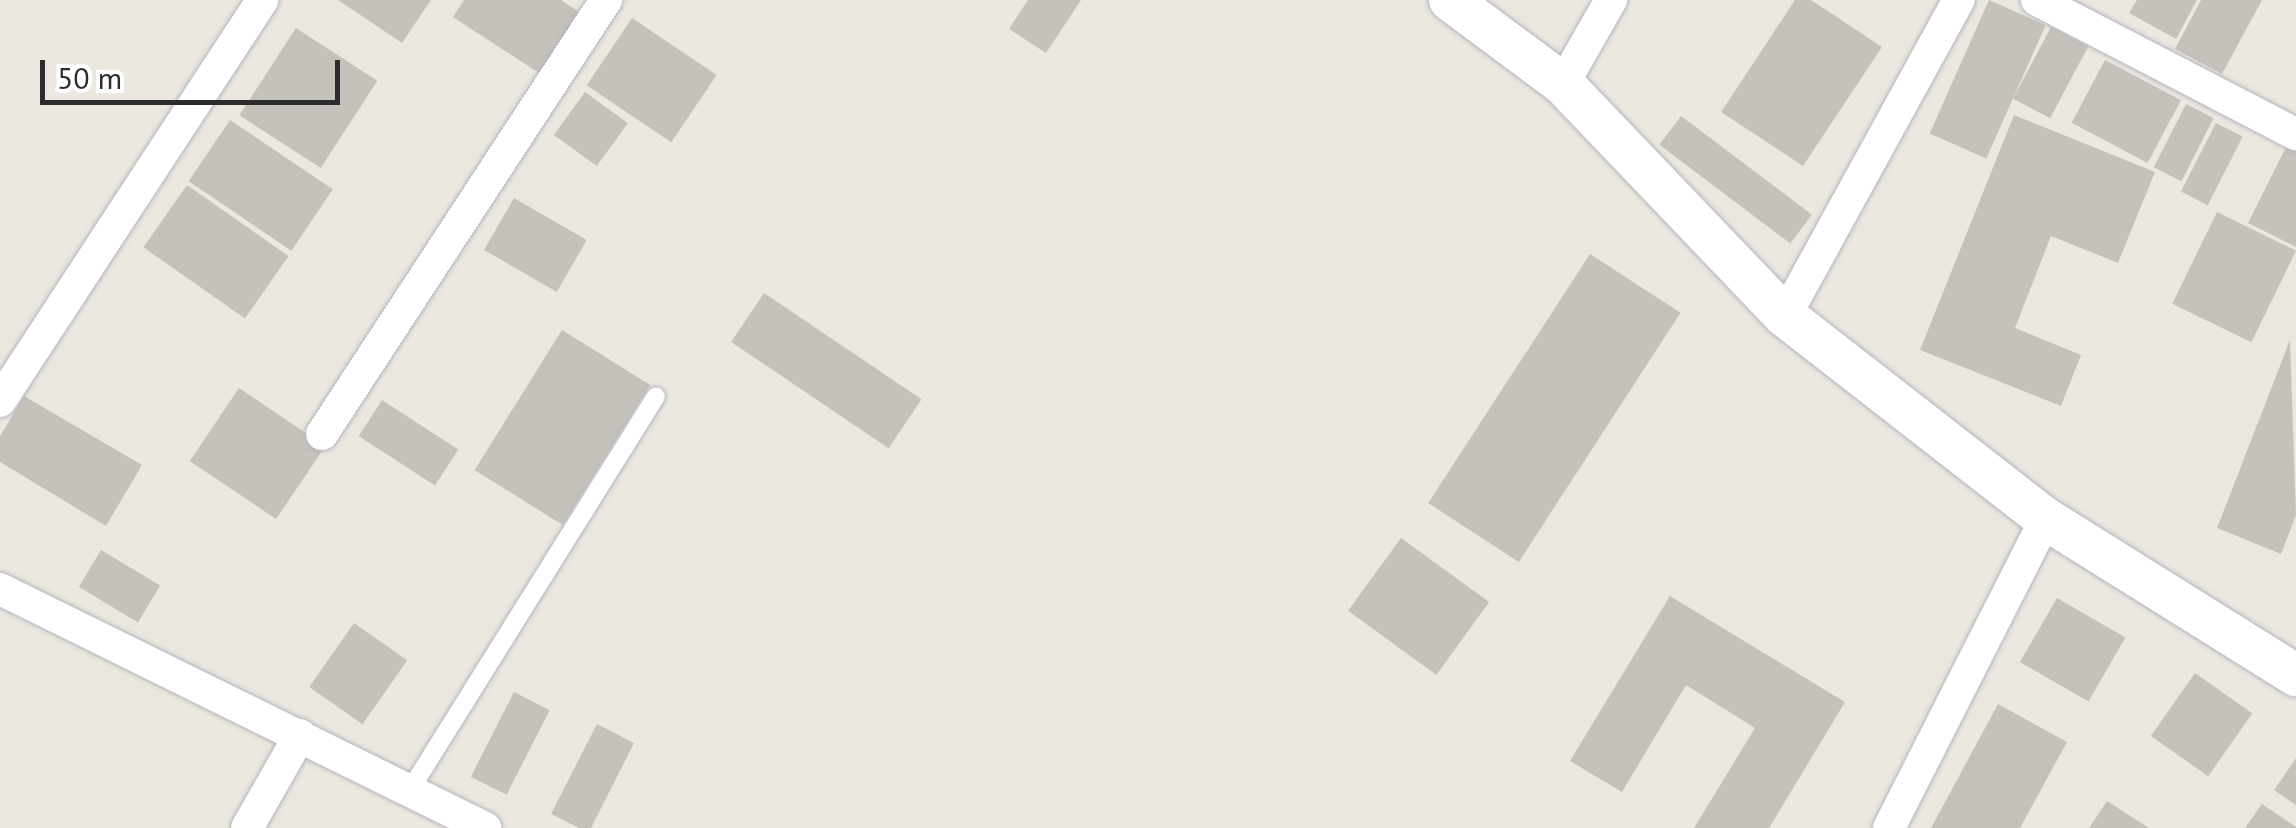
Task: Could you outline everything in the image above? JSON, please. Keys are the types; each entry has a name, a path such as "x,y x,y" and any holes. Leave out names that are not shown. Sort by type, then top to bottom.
{"street":[{"path":"0,401 12,355 262,0"},
{"path":"322,434 606,0"},
{"path":"1450,0 1563,84 1785,316 2046,519 2296,675"},
{"path":"1563,84 1612,0"},
{"path":"1785,316 1958,0"},
{"path":"2037,0 2296,134"},
{"path":"1888,828 2046,519"},
{"path":"0,589 485,828"},
{"path":"247,828 300,735"}],"lane":[{"path":"410,790 656,396"}],"building":[{"path":"338,0 431,0 402,43"},
{"path":"464,0 561,0 585,16 545,77 453,17"},
{"path":"1028,0 1081,0 1046,53 1009,29"},
{"path":"1795,0 1811,0 1882,47 1803,166 1721,112"},
{"path":"1989,0 2046,25 1986,159 1930,133"},
{"path":"2137,0 2197,0 2176,39 2129,13"},
{"path":"2201,0 2262,0 2222,74 2175,49"},
{"path":"632,18 717,75 671,142 587,85"},
{"path":"2051,27 2088,47 2050,118 2013,99"},
{"path":"296,28 377,81 321,168 239,115"},
{"path":"2105,60 2181,100 2148,163 2072,123"},
{"path":"585,92 628,123 597,166 554,135"},
{"path":"2186,104 2214,118 2181,181 2154,167"},
{"path":"2014,115 2155,172 2118,263 2051,236 2015,328 2081,355 2061,406 1920,350"},
{"path":"1681,116 1812,215 1790,243 1659,145"},
{"path":"230,120 333,189 291,251 189,181"},
{"path":"2216,123 2243,137 2208,205 2181,192"},
{"path":"2288,143 2296,147 2296,247 2248,223"},
{"path":"187,185 289,256 245,318 143,247"},
{"path":"514,198 587,240 557,292 484,250"},
{"path":"2217,212 2296,251 2251,342 2172,304"},
{"path":"1590,254 1681,313 1519,562 1428,503"},
{"path":"764,293 922,399 889,448 731,342"},
{"path":"562,330 650,385 563,525 475,470"},
{"path":"2290,340 2296,515 2281,554 2217,528"},
{"path":"239,388 325,446 276,519 190,461"},
{"path":"24,396 142,465 106,526 0,462 0,436"},
{"path":"382,400 458,450 435,486 359,436"},
{"path":"1401,538 1489,602 1436,675 1348,611"},
{"path":"101,550 160,586 138,622 79,587"},
{"path":"1670,596 1845,702 1769,828 1694,828 1755,728 1686,685 1622,792 1570,761"},
{"path":"2057,598 2125,638 2088,702 2020,662"},
{"path":"354,623 407,660 363,724 309,687"},
{"path":"2195,673 2252,713 2208,776 2151,736"},
{"path":"514,692 550,710 507,795 471,777"},
{"path":"1998,704 2067,742 2020,828 1931,828"},
{"path":"597,724 634,743 591,828 579,828 551,814"},
{"path":"2296,758 2296,805 2274,790"},
{"path":"2107,801 2149,828 2089,828"},
{"path":"2262,804 2296,827 2296,828 2245,828"}]}
